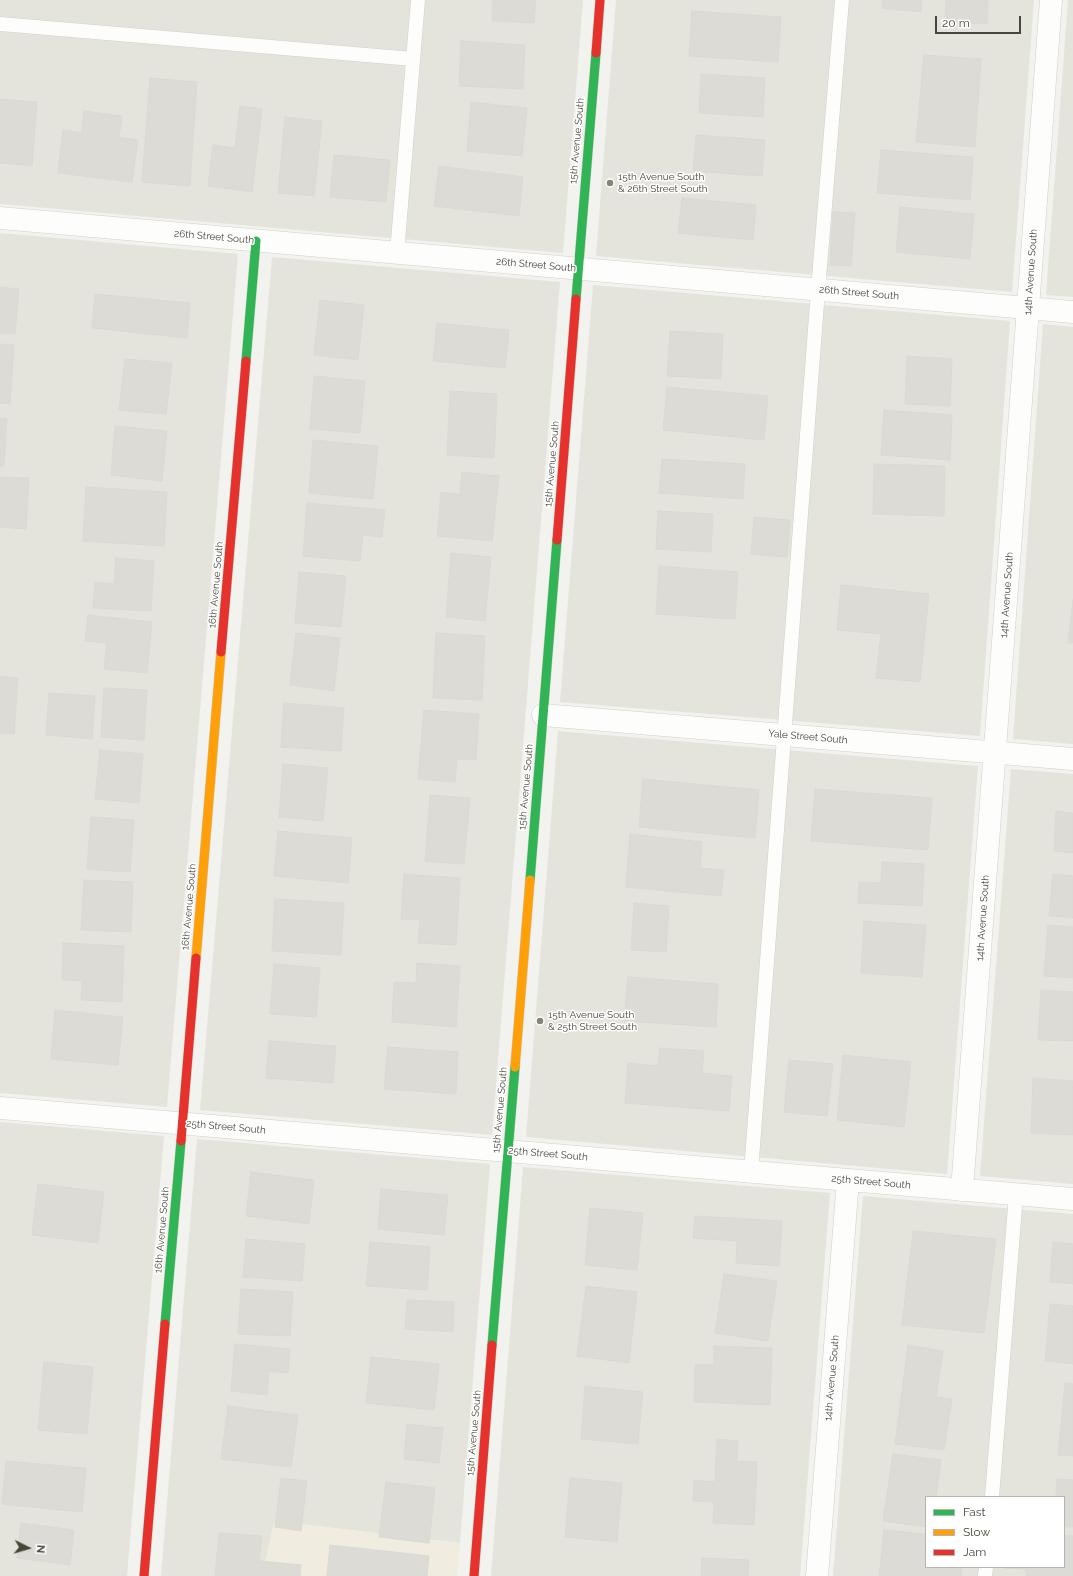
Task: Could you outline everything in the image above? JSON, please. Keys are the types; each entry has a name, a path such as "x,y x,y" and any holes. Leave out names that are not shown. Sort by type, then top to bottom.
{"street":[{"name":"15th Avenue South","path":"474,1576 600,0"},
{"name":"14th Avenue South","path":"962,1190 1051,0"},
{"name":"26th Street South","path":"0,218 1073,312"},
{"name":"16th Avenue South","path":"144,1576 256,241"},
{"name":"Yale Street South","path":"542,715 1073,759"},
{"name":"25th Street South","path":"0,1108 1073,1199"},
{"name":"14th Avenue South","path":"816,1576 848,1180"}],"lane":[{"path":"397,253 418,0"},
{"path":"751,1172 818,290 842,0"},
{"path":"0,24 413,60"},
{"path":"992,1496 1016,1194"}],"shaded area":[{"path":"0,0 583,0 563,253 0,204"},
{"path":"616,0 1034,0 1012,292 596,256"},
{"path":"1068,0 1073,0 1073,297 1046,295"},
{"path":"0,233 238,254 167,1107 0,1093"},
{"path":"272,257 560,282 492,1135 200,1110"},
{"path":"593,285 1010,321 980,736 560,702"},
{"path":"1043,324 1073,327 1073,744 1013,739"},
{"path":"558,731 978,766 947,1174 526,1137"},
{"path":"1011,769 1073,774 1073,1184 980,1176"},
{"path":"0,1122 164,1136 127,1576 0,1576"},
{"path":"197,1139 490,1164 460,1543 275,1521 262,1576 161,1576"},
{"path":"523,1167 830,1193 800,1576 491,1576"},
{"path":"863,1196 1073,1214 1073,1576 833,1576"},
{"path":"274,1521 460,1543 457,1576 262,1576"}],"building":[{"path":"493,0 536,0 534,23 492,21"},
{"path":"883,0 922,0 921,12 882,8"},
{"path":"946,0 988,0 987,24 945,22"},
{"path":"692,11 781,17 778,62 689,56"},
{"path":"461,41 525,45 523,89 459,86"},
{"path":"924,55 981,59 975,147 916,142"},
{"path":"701,74 765,78 763,117 699,113"},
{"path":"150,78 197,82 190,186 142,182"},
{"path":"0,99 37,102 32,166 0,163"},
{"path":"471,102 527,108 522,156 467,151"},
{"path":"240,106 262,109 252,192 208,186 213,145 235,148"},
{"path":"84,111 122,116 119,137 138,140 132,182 58,173 63,130 82,133"},
{"path":"285,117 322,121 314,196 278,193"},
{"path":"696,135 765,140 762,176 693,171"},
{"path":"881,150 973,157 970,200 877,193"},
{"path":"334,155 390,160 386,202 330,197"},
{"path":"439,166 523,177 519,216 434,206"},
{"path":"682,198 756,205 753,240 678,233"},
{"path":"900,207 974,214 970,259 896,252"},
{"path":"833,212 855,213 851,266 830,265"},
{"path":"0,287 19,289 15,334 0,333"},
{"path":"95,294 190,303 187,338 92,328"},
{"path":"320,300 364,305 358,360 314,355"},
{"path":"437,323 509,330 505,368 433,361"},
{"path":"670,331 723,334 721,379 667,376"},
{"path":"0,344 14,345 10,404 0,403"},
{"path":"907,356 952,359 950,406 905,404"},
{"path":"125,359 172,363 166,414 119,410"},
{"path":"314,376 365,381 360,433 310,429"},
{"path":"667,387 768,396 764,440 663,430"},
{"path":"450,391 497,394 494,458 447,455"},
{"path":"884,410 952,415 950,460 881,455"},
{"path":"0,418 7,419 4,466 0,466"},
{"path":"115,426 167,431 162,481 111,475"},
{"path":"313,440 378,446 373,499 309,493"},
{"path":"662,459 745,464 743,499 659,493"},
{"path":"874,464 945,466 944,516 873,514"},
{"path":"462,472 499,476 492,541 437,536 441,492 460,494"},
{"path":"0,477 29,478 26,529 0,527"},
{"path":"86,487 167,492 164,546 83,541"},
{"path":"307,503 385,510 382,537 363,535 360,561 303,556"},
{"path":"658,511 713,514 711,552 656,549"},
{"path":"754,517 790,520 787,557 751,554"},
{"path":"451,553 491,557 485,621 446,617"},
{"path":"116,558 154,561 151,611 93,608 95,582 114,584"},
{"path":"659,566 738,572 735,619 656,614"},
{"path":"299,572 346,576 341,627 295,623"},
{"path":"841,585 929,594 920,682 876,678 881,634 837,630"},
{"path":"1073,600 1073,643 1068,643"},
{"path":"88,615 152,622 147,673 104,669 107,643 85,641"},
{"path":"296,633 340,638 334,691 290,685"},
{"path":"436,633 485,636 482,700 433,698"},
{"path":"0,676 18,678 14,734 0,733"},
{"path":"104,688 147,690 144,740 101,737"},
{"path":"49,693 95,696 92,739 46,735"},
{"path":"284,703 344,708 341,751 281,747"},
{"path":"424,710 479,714 476,760 457,759 455,782 418,779"},
{"path":"100,750 143,754 139,803 95,799"},
{"path":"283,764 328,768 323,821 279,817"},
{"path":"643,779 759,790 755,838 639,827"},
{"path":"815,789 932,798 928,850 811,841"},
{"path":"430,795 470,798 464,864 425,861"},
{"path":"1056,811 1073,813 1073,853 1054,851"},
{"path":"91,817 134,820 130,872 87,869"},
{"path":"278,831 352,838 348,883 274,876"},
{"path":"630,834 702,842 700,868 724,870 721,896 626,887"},
{"path":"882,862 924,864 922,906 858,903 859,882 881,883"},
{"path":"404,874 460,878 456,945 418,943 420,920 401,919"},
{"path":"1053,874 1073,876 1073,918 1049,916"},
{"path":"84,880 133,882 131,932 81,930"},
{"path":"275,899 344,903 341,955 272,951"},
{"path":"634,903 669,906 666,952 631,950"},
{"path":"864,921 926,925 922,977 861,973"},
{"path":"1048,925 1073,927 1073,978 1044,976"},
{"path":"63,943 124,946 122,1002 81,1000 82,981 62,980"},
{"path":"417,963 460,966 456,1027 392,1022 394,982 416,983"},
{"path":"274,964 320,968 316,1017 270,1014"},
{"path":"628,977 718,984 716,1027 624,1021"},
{"path":"1041,990 1073,992 1073,1041 1038,1040"},
{"path":"55,1010 123,1017 118,1065 51,1059"},
{"path":"269,1041 336,1046 333,1083 266,1078"},
{"path":"388,1047 458,1052 456,1094 384,1089"},
{"path":"660,1048 704,1051 702,1073 732,1076 729,1111 625,1103 628,1063 658,1066"},
{"path":"843,1055 911,1062 904,1127 837,1120"},
{"path":"789,1060 833,1064 827,1116 784,1112"},
{"path":"1033,1078 1073,1081 1073,1135 1031,1133"},
{"path":"251,1172 314,1180 309,1224 246,1216"},
{"path":"38,1184 104,1192 98,1243 32,1235"},
{"path":"381,1189 448,1195 444,1235 378,1229"},
{"path":"590,1208 643,1213 637,1270 585,1265"},
{"path":"695,1216 782,1221 779,1266 736,1263 737,1241 693,1238"},
{"path":"913,1231 996,1239 984,1333 902,1325"},
{"path":"246,1239 305,1244 302,1281 243,1277"},
{"path":"370,1242 430,1247 427,1290 366,1286"},
{"path":"1053,1242 1073,1244 1073,1284 1050,1282"},
{"path":"724,1274 777,1281 768,1341 715,1333"},
{"path":"586,1286 637,1292 629,1363 577,1356"},
{"path":"241,1289 293,1292 290,1336 238,1334"},
{"path":"407,1300 454,1302 453,1332 405,1329"},
{"path":"1050,1304 1073,1306 1073,1364 1045,1361"},
{"path":"235,1344 290,1349 288,1373 269,1371 267,1395 231,1391"},
{"path":"908,1345 943,1351 936,1397 952,1399 944,1450 895,1444"},
{"path":"714,1346 772,1348 770,1405 694,1402 695,1365 714,1365"},
{"path":"371,1357 439,1364 434,1410 366,1403"},
{"path":"44,1362 93,1367 87,1434 38,1430"},
{"path":"1065,1383 1073,1384 1073,1456 1058,1455"},
{"path":"585,1386 643,1392 638,1444 581,1439"},
{"path":"228,1406 298,1415 291,1467 221,1459"},
{"path":"407,1424 443,1428 439,1463 404,1459"},
{"path":"717,1439 738,1441 737,1461 757,1462 754,1525 713,1523 714,1502 693,1501 694,1480 715,1482"},
{"path":"893,1454 941,1460 936,1496 925,1496 925,1527 883,1521"},
{"path":"6,1461 86,1468 82,1512 2,1504"},
{"path":"281,1478 307,1481 301,1531 275,1527"},
{"path":"570,1478 622,1483 617,1542 565,1537"},
{"path":"1057,1479 1073,1480 1073,1527 1065,1527 1065,1496 1056,1496"},
{"path":"386,1482 435,1488 429,1543 379,1537"},
{"path":"21,1523 74,1530 70,1565 17,1558"},
{"path":"884,1530 925,1534 925,1568 962,1568 961,1576 879,1576"},
{"path":"219,1533 262,1536 259,1561 301,1565 300,1576 215,1576"},
{"path":"1065,1535 1073,1536 1073,1576 1026,1576 1026,1569 1004,1568 1065,1568"},
{"path":"330,1545 429,1556 427,1576 327,1576"},
{"path":"702,1558 749,1560 748,1576 701,1576"}],"traffic: fast":[{"path":"576,299 596,53"},
{"path":"246,361 256,241"},
{"path":"530,880 557,540"},
{"path":"492,1345 515,1067"},
{"path":"165,1324 181,1141"}],"traffic: slow":[{"path":"196,958 221,652"},
{"path":"515,1067 530,880"}],"traffic: jam":[{"path":"596,53 600,0"},
{"path":"557,540 576,299"},
{"path":"221,652 246,361"},
{"path":"181,1141 196,958"},
{"path":"144,1576 165,1324"},
{"path":"474,1576 492,1345"}],"place":[{"name":"15th Avenue South & 26th Street South","path":"610,183"},
{"name":"15th Avenue South & 25th Street South","path":"540,1021"}]}
